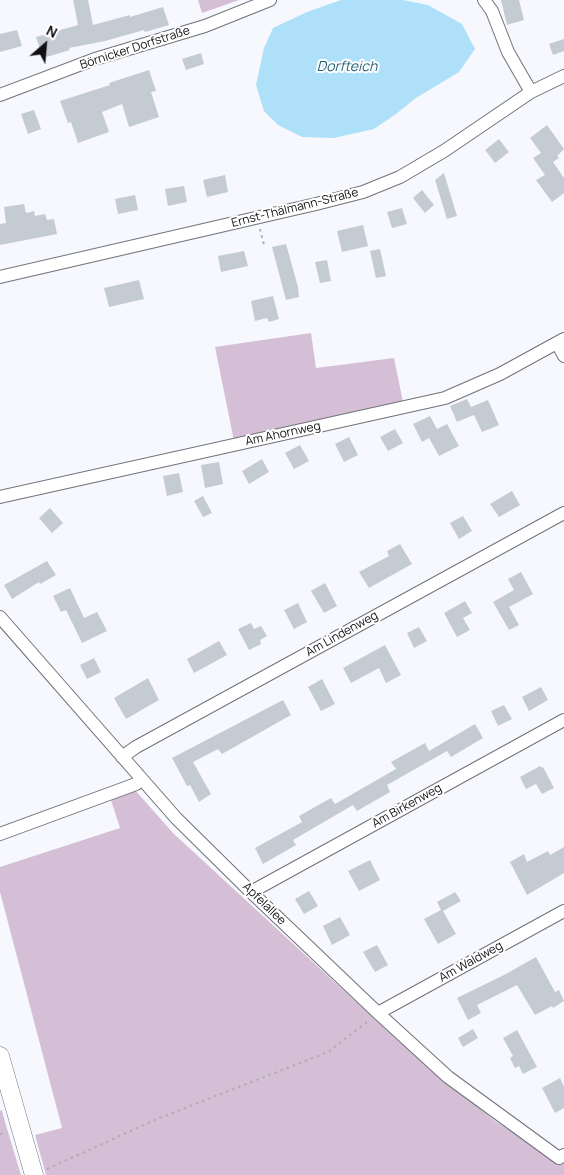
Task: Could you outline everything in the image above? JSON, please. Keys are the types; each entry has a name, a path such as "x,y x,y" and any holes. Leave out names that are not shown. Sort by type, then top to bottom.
{"main road":[{"path":"0,1056 34,1174"}],"street":[{"name":"Börnicker Dorfstraße","path":"0,95 95,59 204,26 270,0"},
{"path":"484,0 492,11 508,52 531,92"},
{"name":"Ernst-Thälmann-Straße","path":"0,277 363,192 400,177 531,92 564,76"},
{"name":"Am Ahornweg","path":"0,497 445,398 500,374 561,341 564,356"},
{"name":"Am Lindenweg","path":"122,757 136,747 564,513"},
{"name":"Apfelallee","path":"0,617 176,818 251,892 448,1077 561,1156"},
{"name":"Am Birkenweg","path":"251,892 564,720"},
{"path":"0,834 136,784 141,779"},
{"name":"Am Waldweg","path":"378,1013 564,911"}],"path":[{"path":"259,227 264,245"},
{"path":"34,1174 157,1119 328,1052 378,1013"}],"shaded area":[{"path":"198,0 239,0 202,13"},
{"path":"311,333 316,368 394,358 403,402 234,441 215,347"},
{"path":"135,790 173,833 404,1046 495,1121 556,1160 564,1159 564,1175 46,1175 35,1135 62,1128 0,892 0,867 120,828 111,800"},
{"path":"2,1110 21,1175 0,1175 0,1111"}],"water":[{"name":"Dorfteich","path":"341,0 403,0 428,5 462,24 475,49 459,72 416,98 374,129 334,138 302,137 278,125 264,111 256,85 264,48 273,28 307,12"}],"building":[{"path":"73,0 88,0 93,25 163,7 169,25 69,48 70,50 43,58 36,37 78,25"},
{"path":"501,0 519,0 524,20 507,25"},
{"path":"17,30 22,46 0,52 0,34"},
{"path":"564,39 564,51 553,55 549,44"},
{"path":"201,53 204,64 186,70 182,59"},
{"path":"149,70 156,91 151,92 159,117 129,127 122,104 102,112 109,132 78,143 71,122 68,123 60,101"},
{"path":"34,110 41,129 28,134 21,114"},
{"path":"547,125 564,149 557,156 559,158 553,162 564,178 564,193 552,202 536,180 545,175 533,158 541,153 530,138"},
{"path":"499,139 509,152 495,163 485,150"},
{"path":"444,173 457,216 447,219 435,180"},
{"path":"225,175 228,192 207,197 203,180"},
{"path":"184,186 187,202 168,206 165,189"},
{"path":"422,190 434,205 425,213 413,198"},
{"path":"135,195 138,210 118,214 115,199"},
{"path":"24,204 26,213 34,211 35,216 45,214 47,220 54,219 57,234 0,245 0,224 6,223 4,207"},
{"path":"402,208 407,224 392,228 387,212"},
{"path":"363,225 368,246 342,252 337,231"},
{"path":"286,244 299,297 286,300 272,247"},
{"path":"380,249 386,276 376,278 370,251"},
{"path":"244,251 248,266 221,272 218,256"},
{"path":"327,260 331,281 320,283 315,262"},
{"path":"139,280 144,299 109,307 104,288"},
{"path":"273,296 279,319 269,322 267,318 255,321 251,301"},
{"path":"467,399 471,407 488,400 499,425 482,432 474,415 457,422 450,406"},
{"path":"430,416 437,429 447,424 459,446 439,456 429,438 422,442 413,424"},
{"path":"395,429 403,443 388,451 380,437"},
{"path":"349,437 358,455 344,462 335,444"},
{"path":"300,445 309,461 294,469 285,453"},
{"path":"262,459 269,472 249,484 242,471"},
{"path":"219,462 223,484 205,488 201,465"},
{"path":"179,473 183,492 167,496 163,476"},
{"path":"512,491 520,505 499,517 490,504"},
{"path":"203,496 212,513 203,517 194,501"},
{"path":"50,508 63,523 52,533 39,518"},
{"path":"463,516 472,531 459,539 450,523"},
{"path":"400,544 412,564 369,588 359,572 389,556 387,551"},
{"path":"47,561 56,575 40,584 39,582 12,599 4,585"},
{"path":"521,572 533,594 509,607 519,625 509,630 493,602 514,590 508,579"},
{"path":"325,583 337,606 324,613 311,591"},
{"path":"70,588 84,618 97,612 107,631 82,643 66,610 61,612 53,596"},
{"path":"465,601 472,613 463,618 470,630 457,637 444,613"},
{"path":"298,603 307,622 294,629 284,610"},
{"path":"251,623 254,629 261,626 267,636 260,640 261,644 249,650 238,629"},
{"path":"419,627 427,641 414,648 407,633"},
{"path":"219,641 227,655 194,673 187,659"},
{"path":"385,645 401,675 386,683 379,668 351,683 343,668"},
{"path":"94,658 101,672 87,679 80,665"},
{"path":"148,678 159,700 126,719 114,698"},
{"path":"322,679 335,704 321,711 308,687"},
{"path":"541,687 548,700 529,711 522,697"},
{"path":"283,700 291,715 222,754 218,749 193,762 211,794 199,802 190,785 187,786 172,758"},
{"path":"504,705 512,719 498,726 491,711"},
{"path":"475,724 483,738 451,757 447,751 387,785 390,792 357,811 353,805 293,840 296,845 263,864 255,848 302,822 299,816 331,798 335,804 396,769 391,762 425,743 429,751"},
{"path":"540,766 543,767 554,788 542,794 536,784 526,789 520,777"},
{"path":"564,847 564,873 527,895 510,862 524,854 527,862 548,851 550,855"},
{"path":"370,860 380,880 359,891 348,871"},
{"path":"309,891 318,906 304,914 295,899"},
{"path":"455,892 461,901 443,911 456,934 438,944 424,919 441,910 437,902"},
{"path":"340,917 350,935 332,945 323,926"},
{"path":"377,945 388,965 375,972 363,952"},
{"path":"536,957 555,992 559,990 564,1001 553,1008 552,1006 535,1015 517,985 477,1005 481,1013 468,1020 457,998"},
{"path":"473,1029 478,1038 463,1047 458,1038"},
{"path":"517,1030 537,1067 523,1074 519,1066 515,1068 510,1058 513,1056 503,1038"},
{"path":"560,1078 564,1087 564,1108 555,1113 542,1088"}]}
